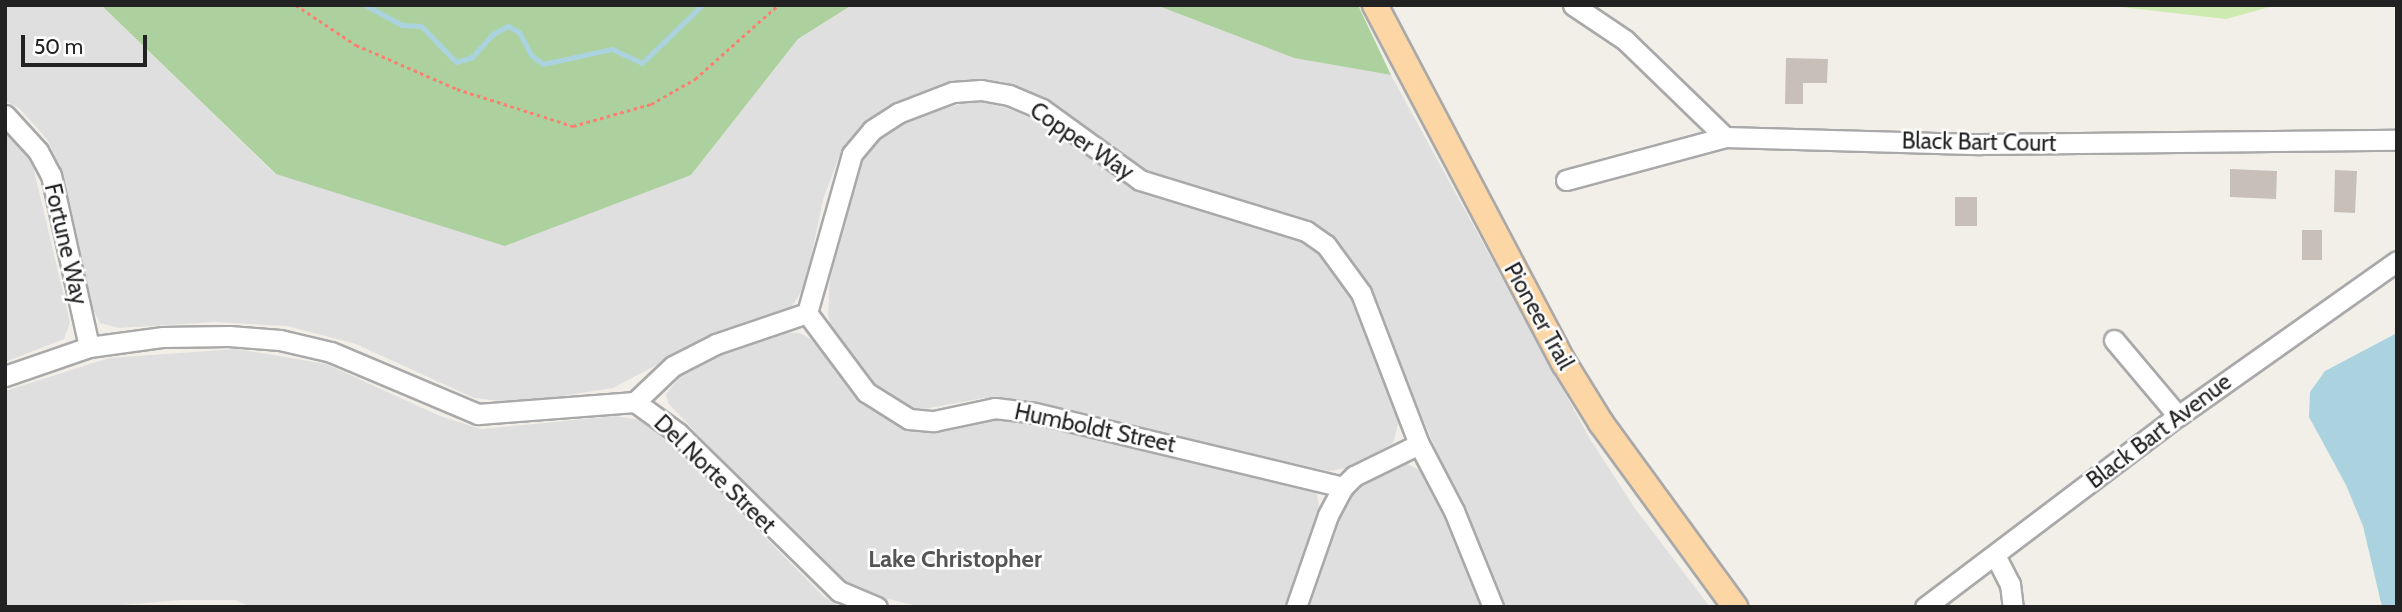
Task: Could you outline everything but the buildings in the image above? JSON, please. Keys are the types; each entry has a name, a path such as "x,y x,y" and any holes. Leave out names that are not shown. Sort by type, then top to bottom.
{"main road":[{"name":"Pioneer Trail","path":"1375,5 1564,363 1609,434 1735,607"}],"street":[{"path":"1573,5 1625,40 1725,137"},
{"name":"Copper Way","path":"807,313 852,154 872,130 898,113 953,92 981,90 1009,95 1042,109 1139,180 1306,231 1326,245 1361,293 1419,444 1454,511 1493,607"},
{"name":"Fortune Way","path":"5,115 38,151 51,176 89,346"},
{"name":"Black Bart Court","path":"1566,180 1725,137 1982,144 2397,140"},
{"name":"Black Bart Avenue","path":"1925,607 2178,416 2397,261"},
{"path":"635,402 673,366 716,344 807,313"},
{"name":"Humboldt Street","path":"807,313 866,392 909,419 934,421 995,408 1035,413 1343,487"},
{"name":"Del Norte Street","path":"5,376 89,346 163,337 280,340 367,364 478,414 635,402 678,433 839,591 877,607"},
{"path":"2114,340 2178,416"},
{"path":"1296,607 1328,515 1343,487 1354,476 1419,444"},
{"path":"1995,555 2010,584 2013,607"}],"path":[{"path":"296,5 356,45 445,84 573,126 651,104 695,79 778,5"}],"shaded area":[{"path":"5,5 101,5 275,174 691,175 798,39 852,5 1156,5 1294,58 1391,75 1590,439 1634,507 1710,607 1503,607 1366,285 1343,249 1316,225 1137,169 1045,98 1001,81 948,84 895,102 859,128 838,159 823,200 805,286 792,306 702,341 613,388 517,403 474,398 356,344 287,326 215,322 119,328 100,323 92,307 61,168 47,139 19,108 5,101"},
{"path":"968,102 993,103 1035,119 1141,192 1307,242 1328,260 1357,307 1399,421 1393,443 1351,467 1329,471 1020,401 984,398 919,410 895,401 872,384 832,332 828,314 830,278 855,177 866,152 885,133 906,119"},
{"path":"5,129 32,162 70,322 64,339 5,362"},
{"path":"783,332 800,333 814,341 851,389 893,423 920,429 1002,418 1303,484 1317,493 1320,514 1288,607 922,607 856,591 831,574 668,403 666,394 688,368"},
{"path":"237,349 326,364 440,416 481,429 615,416 641,420 658,429 823,596 840,607 251,607 235,600 181,600 99,607 5,607 5,391 109,358"},
{"path":"1402,461 1419,470 1450,521 1485,607 1307,607 1346,500 1370,477"}],"green space":[{"path":"101,5 852,5 798,39 691,175 505,246 276,174"},
{"path":"1156,5 1358,5 1391,75 1294,58"},
{"path":"2103,5 2277,5 2226,19"}],"water":[{"path":"2397,333 2397,607 2382,607 2363,526 2346,485 2309,417 2310,392 2325,371"}],"waterway":[{"path":"365,5 402,25 421,26 456,62 472,57 493,34 508,26 519,32 531,55 543,64 612,49 642,63 702,5"}],"district":[{"name":"Lake Christopher","path":"955,559"}]}
